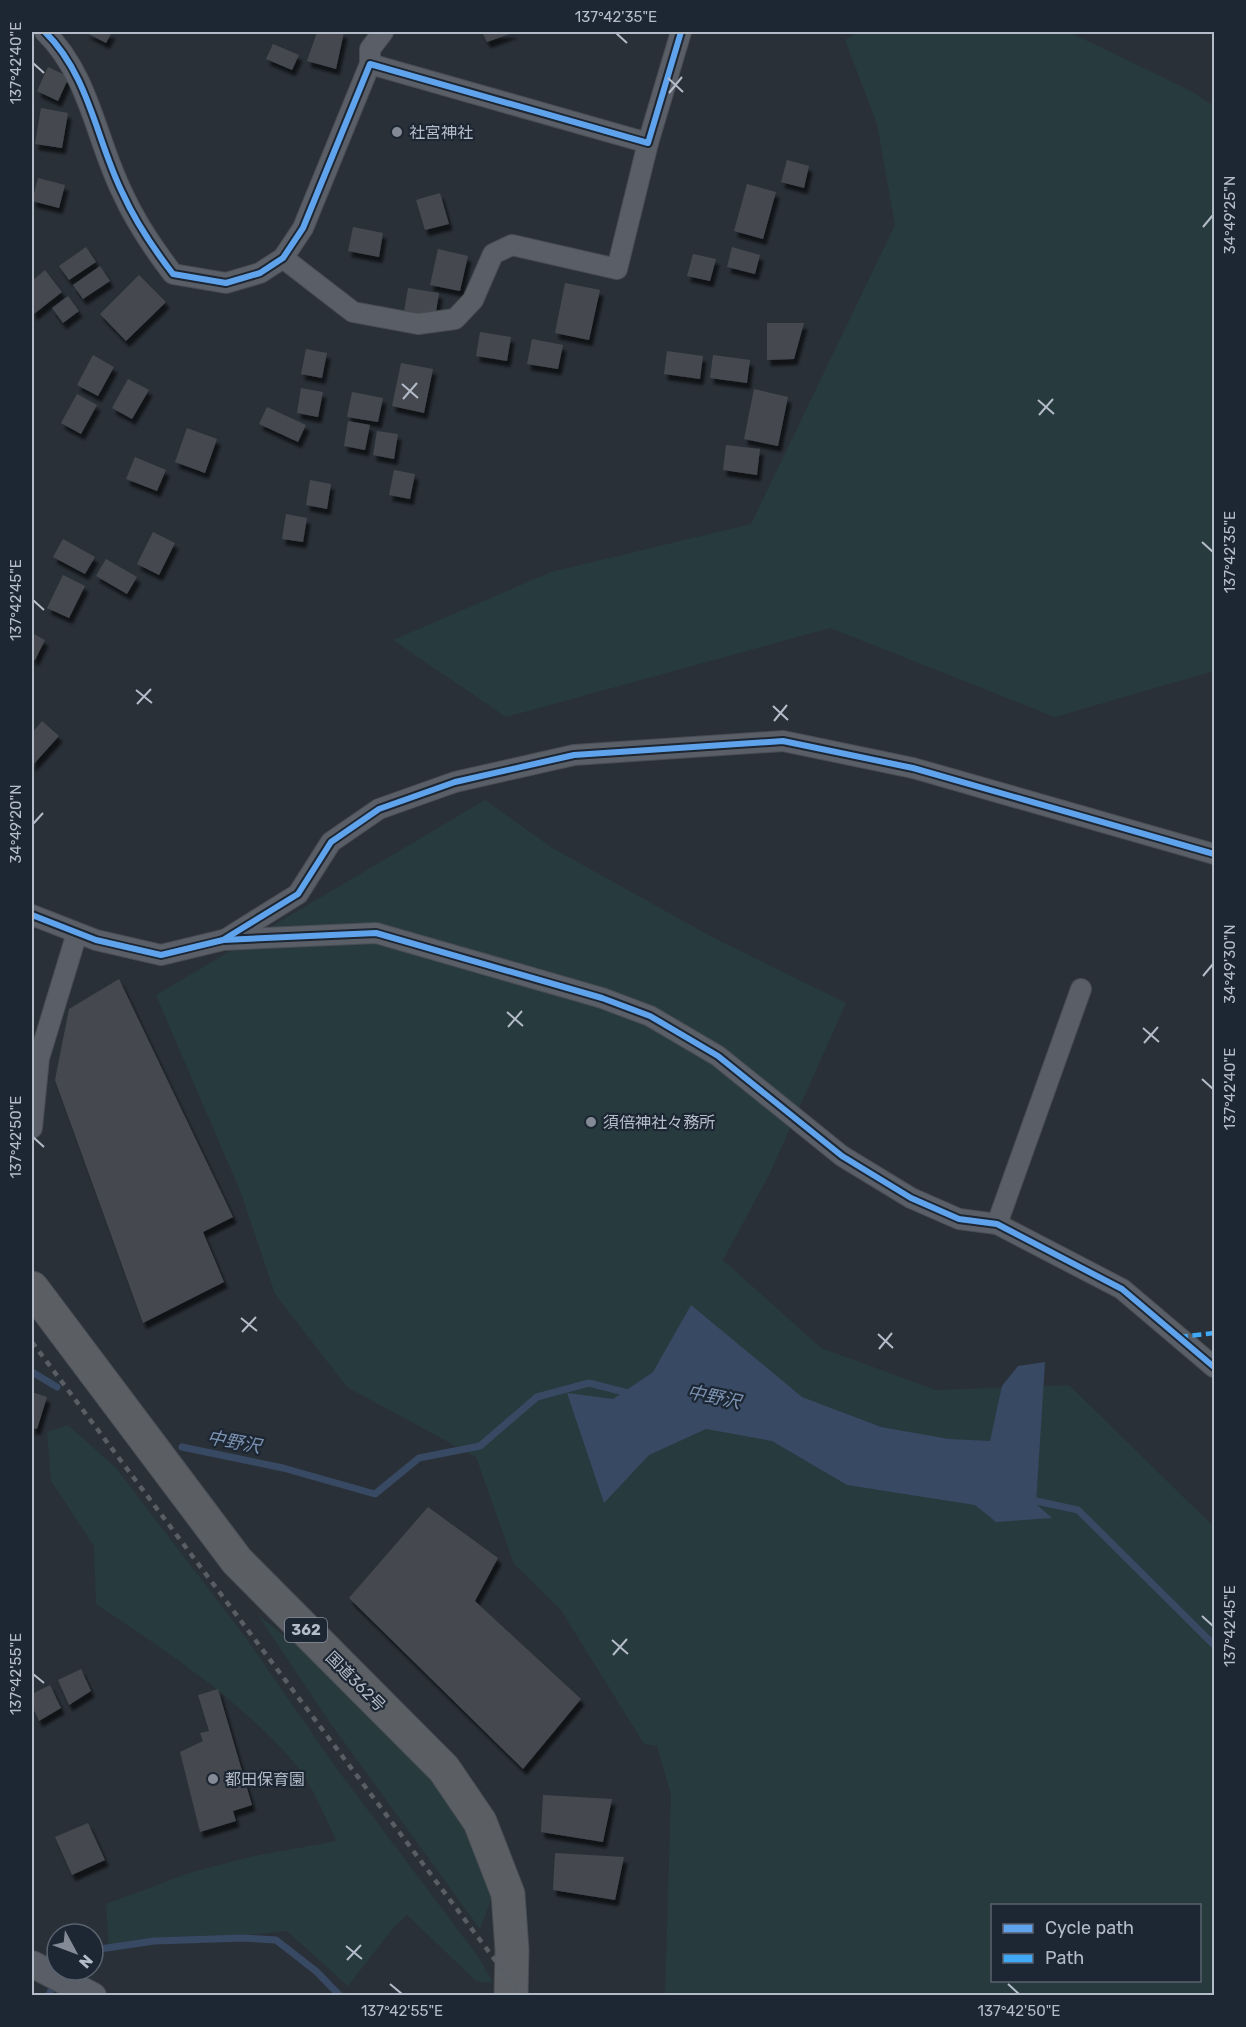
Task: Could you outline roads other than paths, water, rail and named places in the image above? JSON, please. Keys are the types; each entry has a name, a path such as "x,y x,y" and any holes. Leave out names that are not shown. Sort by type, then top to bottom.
{"highway":[{"name":"国道362号","path":"32,1288 237,1561 444,1769 480,1822 508,1894 512,1995"}],"street":[{"path":"45,32 63,49 93,113 121,191 153,247 173,274 226,284 260,273 283,258 303,228 370,64 370,49 383,32"},
{"path":"283,258 353,312 418,324 455,319 473,300 493,254 512,245 617,269 648,142 681,32"},
{"path":"370,64 648,142"},
{"path":"223,940 298,894 331,842 380,809 455,782 574,755 783,741 913,768 1215,854"},
{"path":"32,915 96,940 161,955 223,940 376,933 602,998 650,1016 718,1056 842,1156 911,1198 959,1218 997,1224 1122,1289 1215,1367"},
{"path":"32,1128 39,1058 77,933"},
{"path":"997,1224 1081,989"},
{"path":"32,1964 93,1995"}],"water":[{"path":"691,1305 802,1397 881,1427 949,1439 990,1441 1002,1386 1018,1366 1045,1362 1036,1504 1052,1518 996,1522 975,1505 847,1485 772,1441 706,1429 649,1455 604,1503 567,1393 613,1399 653,1372"}],"waterway":[{"name":"中野沢","path":"32,1372 57,1387"},
{"name":"中野沢","path":"182,1447 283,1468 375,1494 419,1458 480,1446 537,1397 589,1383 632,1394"},
{"name":"中野沢","path":"1027,1499 1078,1510 1214,1645"},
{"path":"105,1948 154,1941 244,1938 276,1940 317,1972 340,1996"},
{"path":"48,1996 56,1982"}],"railway":[{"path":"32,1342 522,1996"}],"place":[{"name":"社宮神社","path":"397,132"},
{"name":"須倍神社々務所","path":"591,1122"},
{"name":"都田保育園","path":"213,1779"}]}
